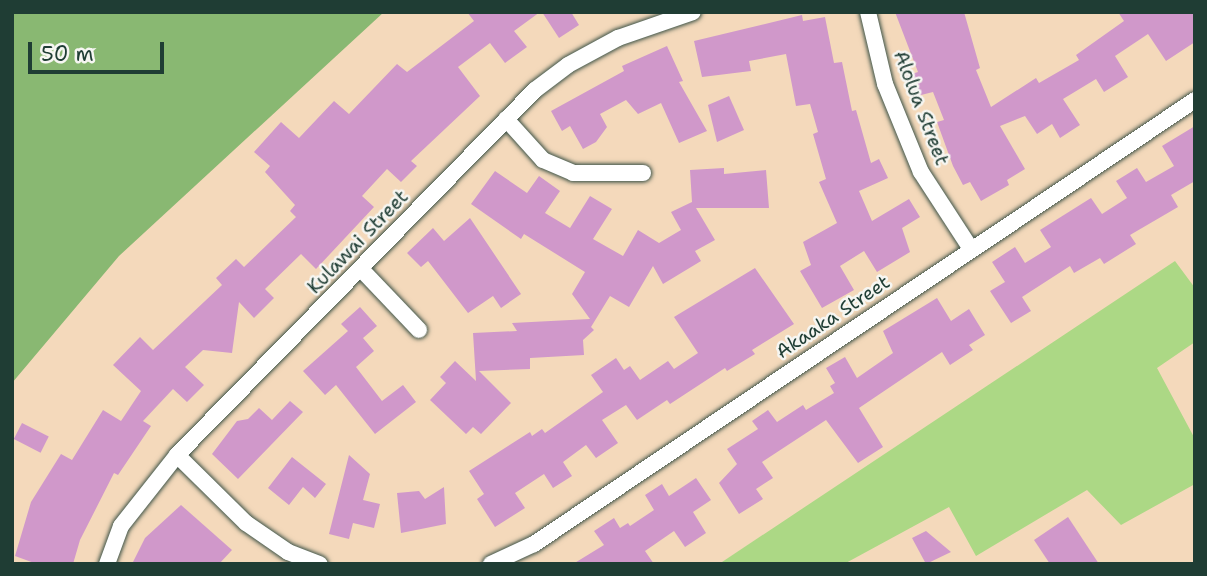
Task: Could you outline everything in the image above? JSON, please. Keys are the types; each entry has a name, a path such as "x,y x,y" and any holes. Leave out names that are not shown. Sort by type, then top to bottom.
{"street":[{"name":"Kulawai Street","path":"107,564 121,526 177,455 362,270 506,119 568,65 618,38 692,12"},
{"name":"Alolua Street","path":"867,12 885,84 921,172 971,249"},
{"name":"Akaaka Street","path":"491,564 534,544 1195,100"},
{"path":"506,119 543,160 573,173 643,173"},
{"path":"362,270 419,330"},
{"path":"177,455 246,523 288,552 320,564"}],"green space":[{"path":"12,12 384,12 119,256 12,383"},
{"path":"1175,261 1195,288 1195,342 1157,368 1195,439 1195,484 1121,525 1087,490 976,556 949,507 844,564 719,564"}],"building":[{"path":"467,12 540,12 514,31 527,47 505,63 490,43 458,67 480,96 411,161 417,166 401,182 387,169 362,196 374,207 316,269 301,254 265,289 274,298 254,318 239,302 232,353 203,350 185,367 204,385 187,402 173,389 143,421 151,426 118,475 114,473 80,540 73,564 37,564 15,556 31,502 61,454 72,460 103,410 121,421 141,391 113,365 140,337 153,350 222,285 216,278 236,259 244,267 296,217 290,211 295,205 265,172 270,166 254,152 281,122 299,138 334,101 349,114 397,64 407,72 474,21"},
{"path":"542,12 571,12 579,25 559,38"},
{"path":"895,12 964,12 980,68 976,70 991,107 1036,78 1039,83 1079,60 1076,55 1124,21 1118,12 1195,12 1195,42 1166,61 1148,34 1115,56 1128,77 1104,92 1096,79 1063,99 1080,125 1060,138 1052,124 1037,134 1025,116 1000,126 1025,169 1007,180 1009,185 981,201 970,182 963,185 953,166 937,122 944,120 933,92 913,97 906,76 918,72"},
{"path":"802,15 803,21 825,17 834,63 842,62 852,111 856,110 871,163 879,159 888,178 859,191 872,221 909,199 920,217 902,228 910,252 877,272 864,251 840,266 854,290 822,308 800,271 811,265 803,242 837,223 819,182 826,179 813,134 818,132 810,104 796,106 786,54 749,61 751,71 702,77 694,41"},
{"path":"667,46 683,81 679,82 707,131 679,143 661,103 638,114 626,100 600,114 607,127 596,142 583,149 570,126 562,131 551,111 624,71 622,66"},
{"path":"729,96 744,130 717,142 708,105"},
{"path":"1195,126 1195,181 1171,195 1178,207 1130,235 1136,244 1104,264 1100,258 1074,273 1070,266 1022,297 1031,311 1011,323 990,291 1005,282 992,262 1015,247 1025,263 1051,247 1040,230 1091,198 1102,214 1127,198 1116,181 1137,168 1146,182 1174,166 1162,146"},
{"path":"724,168 724,174 766,170 769,208 696,208 715,240 695,251 701,261 663,284 653,266 629,307 610,296 591,327 594,330 583,340 584,355 530,358 530,369 479,371 511,403 481,434 473,427 466,434 430,400 446,383 440,377 455,361 476,381 473,333 517,331 512,323 590,319 572,294 585,272 524,234 521,239 471,204 495,171 527,193 539,176 560,191 545,213 570,228 590,196 612,209 593,239 623,256 638,230 659,243 681,230 671,212 692,202 690,170"},
{"path":"470,218 521,294 501,308 493,296 468,313 428,261 421,267 407,253 433,228 444,241"},
{"path":"755,268 794,324 752,350 755,354 727,371 725,368 670,404 667,400 637,420 626,405 602,420 618,443 596,458 586,445 563,462 572,476 553,488 544,474 515,493 525,508 495,527 477,499 484,494 469,471 530,432 532,436 542,429 545,433 603,392 591,375 616,358 624,370 630,366 640,380 668,361 674,369 698,353 674,317"},
{"path":"937,298 951,321 969,309 985,335 969,345 973,350 950,365 942,352 859,408 883,447 858,463 826,420 762,462 773,478 756,489 763,499 739,514 719,483 737,464 727,449 758,429 752,421 768,410 777,422 803,405 806,410 834,393 830,386 835,383 826,368 845,357 857,378 893,353 883,331"},
{"path":"360,307 377,326 363,338 374,351 356,367 382,401 403,385 416,402 375,434 336,385 325,395 303,371 348,331 341,324"},
{"path":"290,401 303,412 238,479 212,454 237,421 248,419 259,408 272,420"},
{"path":"22,423 49,437 41,453 14,439"},
{"path":"349,455 370,474 363,500 380,504 374,528 353,523 349,539 329,534"},
{"path":"292,457 326,484 315,498 303,487 289,505 268,488"},
{"path":"696,478 711,500 693,512 706,533 685,547 674,531 645,551 654,564 573,564 604,545 594,531 614,518 620,528 628,523 630,526 654,510 645,495 662,484 669,496"},
{"path":"444,487 446,524 401,533 397,493 419,491 425,499"},
{"path":"181,505 232,550 219,564 132,564 145,538"},
{"path":"1068,517 1099,564 1050,564 1034,540"},
{"path":"926,531 951,552 926,564 912,538"}]}
